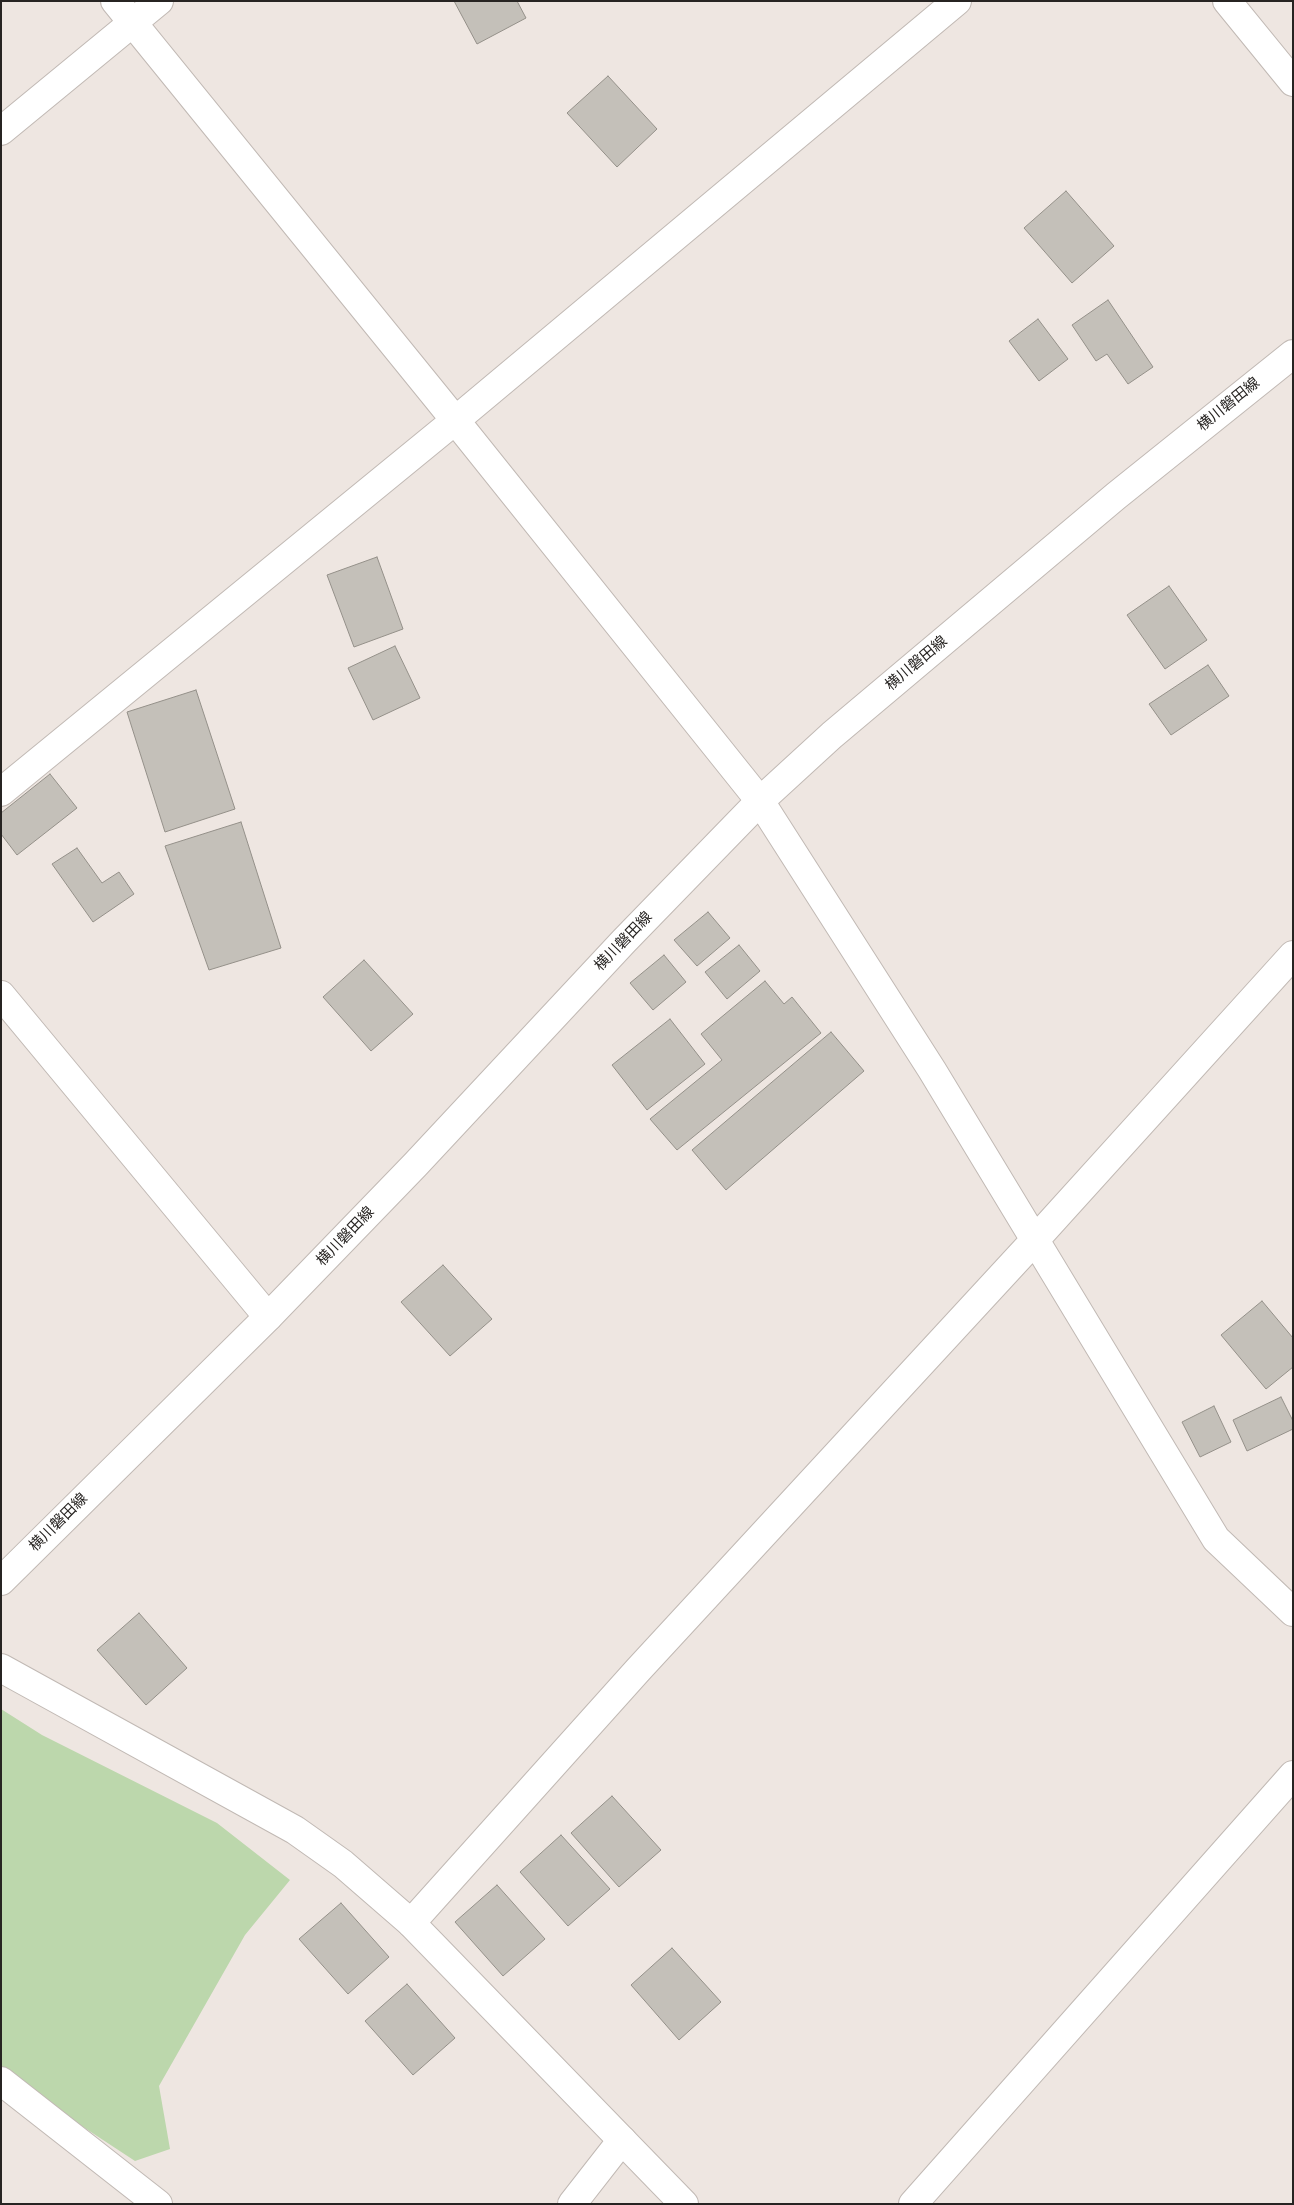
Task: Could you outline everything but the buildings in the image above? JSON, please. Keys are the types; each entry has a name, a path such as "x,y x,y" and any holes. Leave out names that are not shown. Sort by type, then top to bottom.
{"street":[{"path":"115,1 455,420 760,801 932,1070 1034,1241 1216,1538 1293,1612"},
{"path":"1,131 159,1"},
{"path":"1,792 455,420 957,1"},
{"path":"1227,1 1293,82"},
{"name":"横川磐田線","path":"1,1581 268,1317 415,1165 624,941 760,801 832,735 1109,502 1293,354"},
{"path":"411,1923 638,1670 1034,1241 1293,955"},
{"path":"1,995 268,1317"},
{"path":"1,1668 295,1830 342,1864 411,1923 684,2204"},
{"path":"913,2204 1293,1775"},
{"path":"1,2081 158,2204"},
{"path":"572,2204 622,2140"}],"green space":[{"path":"1,1709 42,1735 217,1823 290,1880 245,1935 159,2086 170,2149 135,2161 1,2073"}]}
